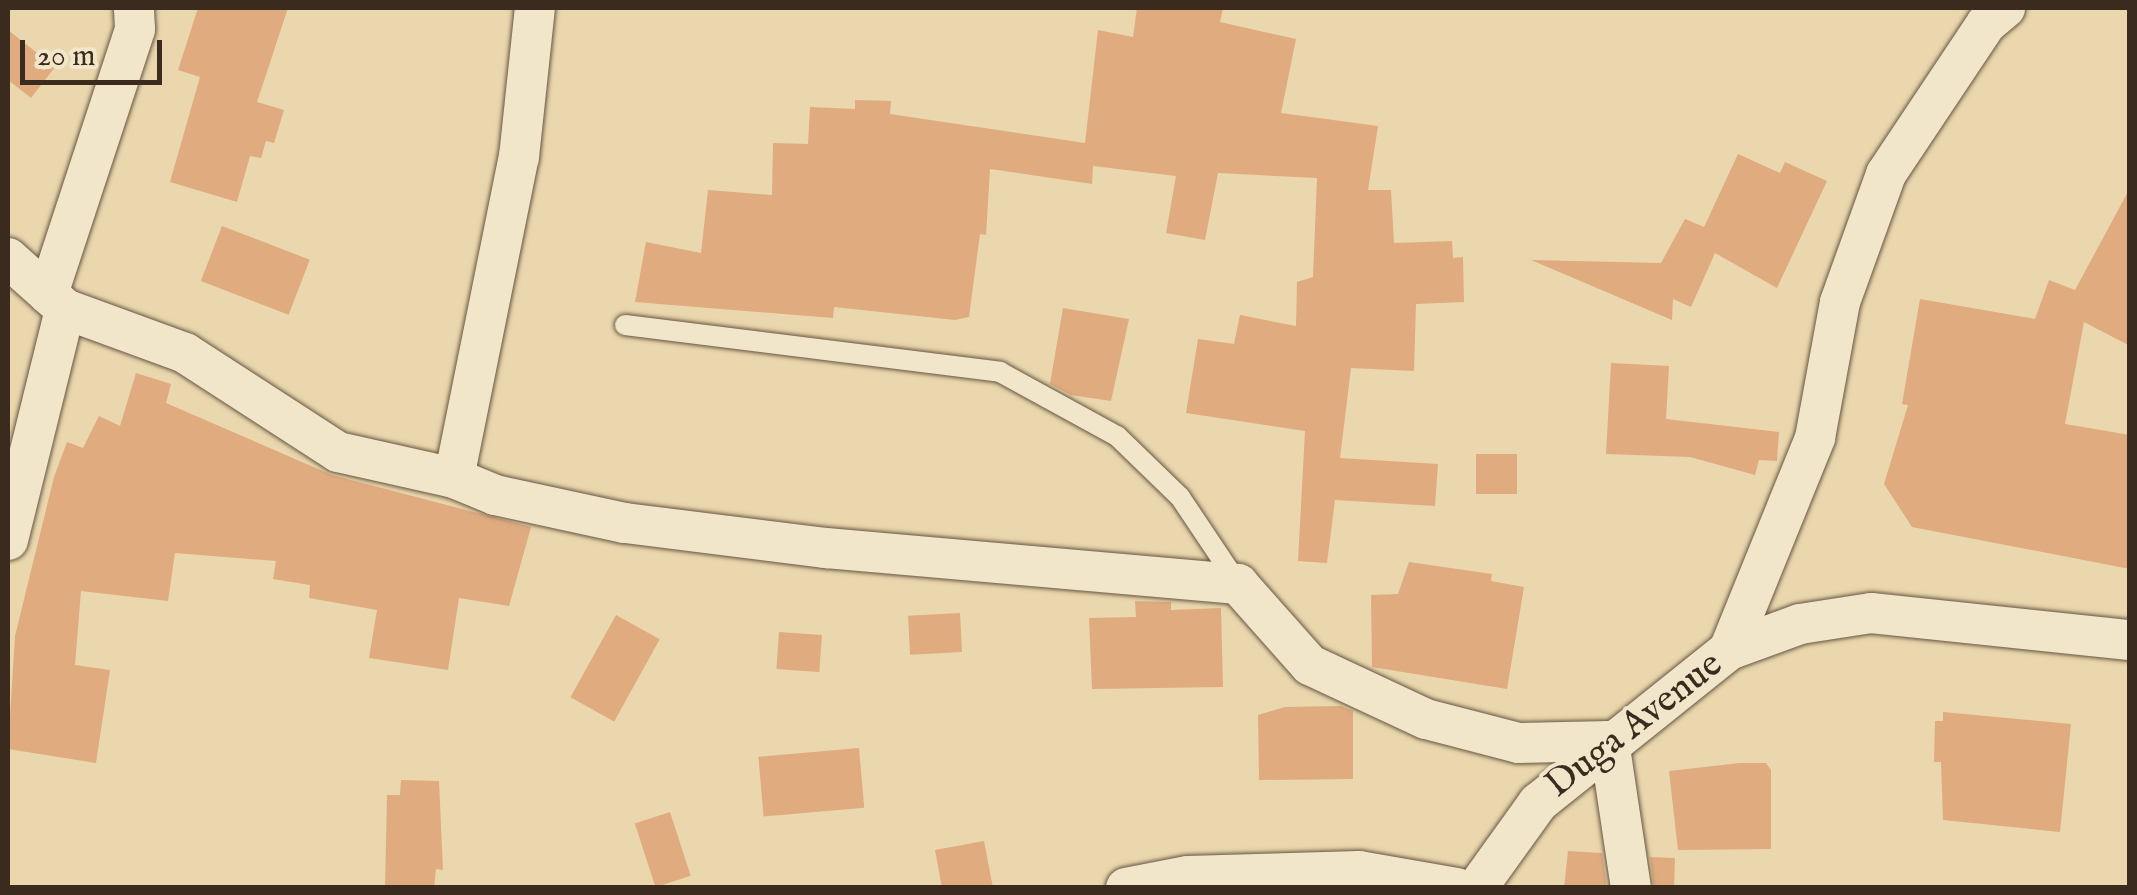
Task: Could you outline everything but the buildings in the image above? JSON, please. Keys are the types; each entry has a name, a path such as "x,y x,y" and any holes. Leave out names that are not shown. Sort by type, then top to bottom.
{"street":[{"path":"8,540 57,302 135,29 134,8"},
{"path":"454,478 518,157 535,8"},
{"path":"1728,650 1814,438 1840,302 1886,174 1983,13"},
{"path":"8,258 57,302 185,353 338,452 454,478 495,495 625,523 1238,584 1310,665 1426,720 1519,743 1609,741 1631,888"},
{"name":"Duga Avenue","path":"1478,888 1538,803 1609,741 1728,650 1800,624 1871,613 2130,640"},
{"path":"1126,888 1188,876 1359,871 1457,888"}],"lane":[{"path":"625,325 1000,372 1117,436 1180,497 1238,584"}]}
